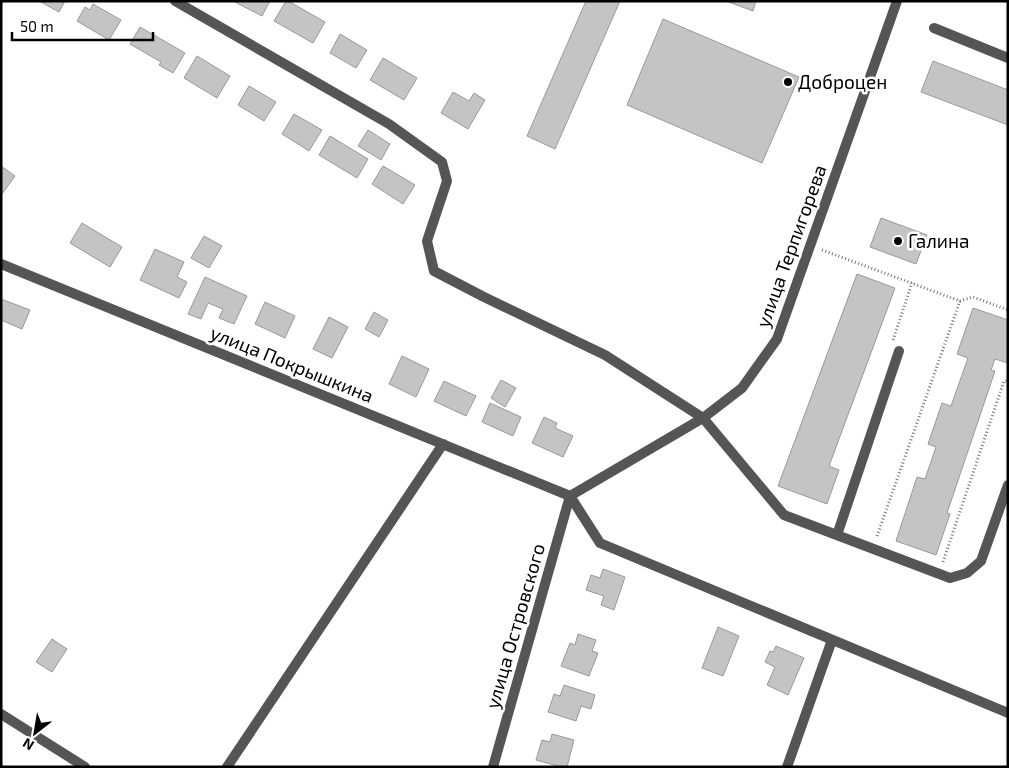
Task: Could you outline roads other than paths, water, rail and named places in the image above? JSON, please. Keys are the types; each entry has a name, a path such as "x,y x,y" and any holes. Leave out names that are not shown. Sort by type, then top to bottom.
{"street":[{"path":"174,1 389,124 442,162 447,181 427,241 434,271 605,355 703,418 784,515 950,578 967,573 980,560 1008,486"},
{"name":"улица Терпигорева","path":"570,496 703,418 742,388 777,339 897,1"},
{"path":"934,28 1008,58"},
{"name":"улица Покрышкина","path":"1,264 570,496"},
{"path":"837,535 899,351"},
{"path":"227,767 444,444"},
{"path":"570,496 600,543 1008,713"},
{"name":"улица Островского","path":"493,767 570,496"},
{"path":"787,767 832,640"},
{"path":"1,714 85,767"}],"place":[{"name":"Доброцен","path":"788,82"},
{"name":"Галина","path":"898,241"}]}
